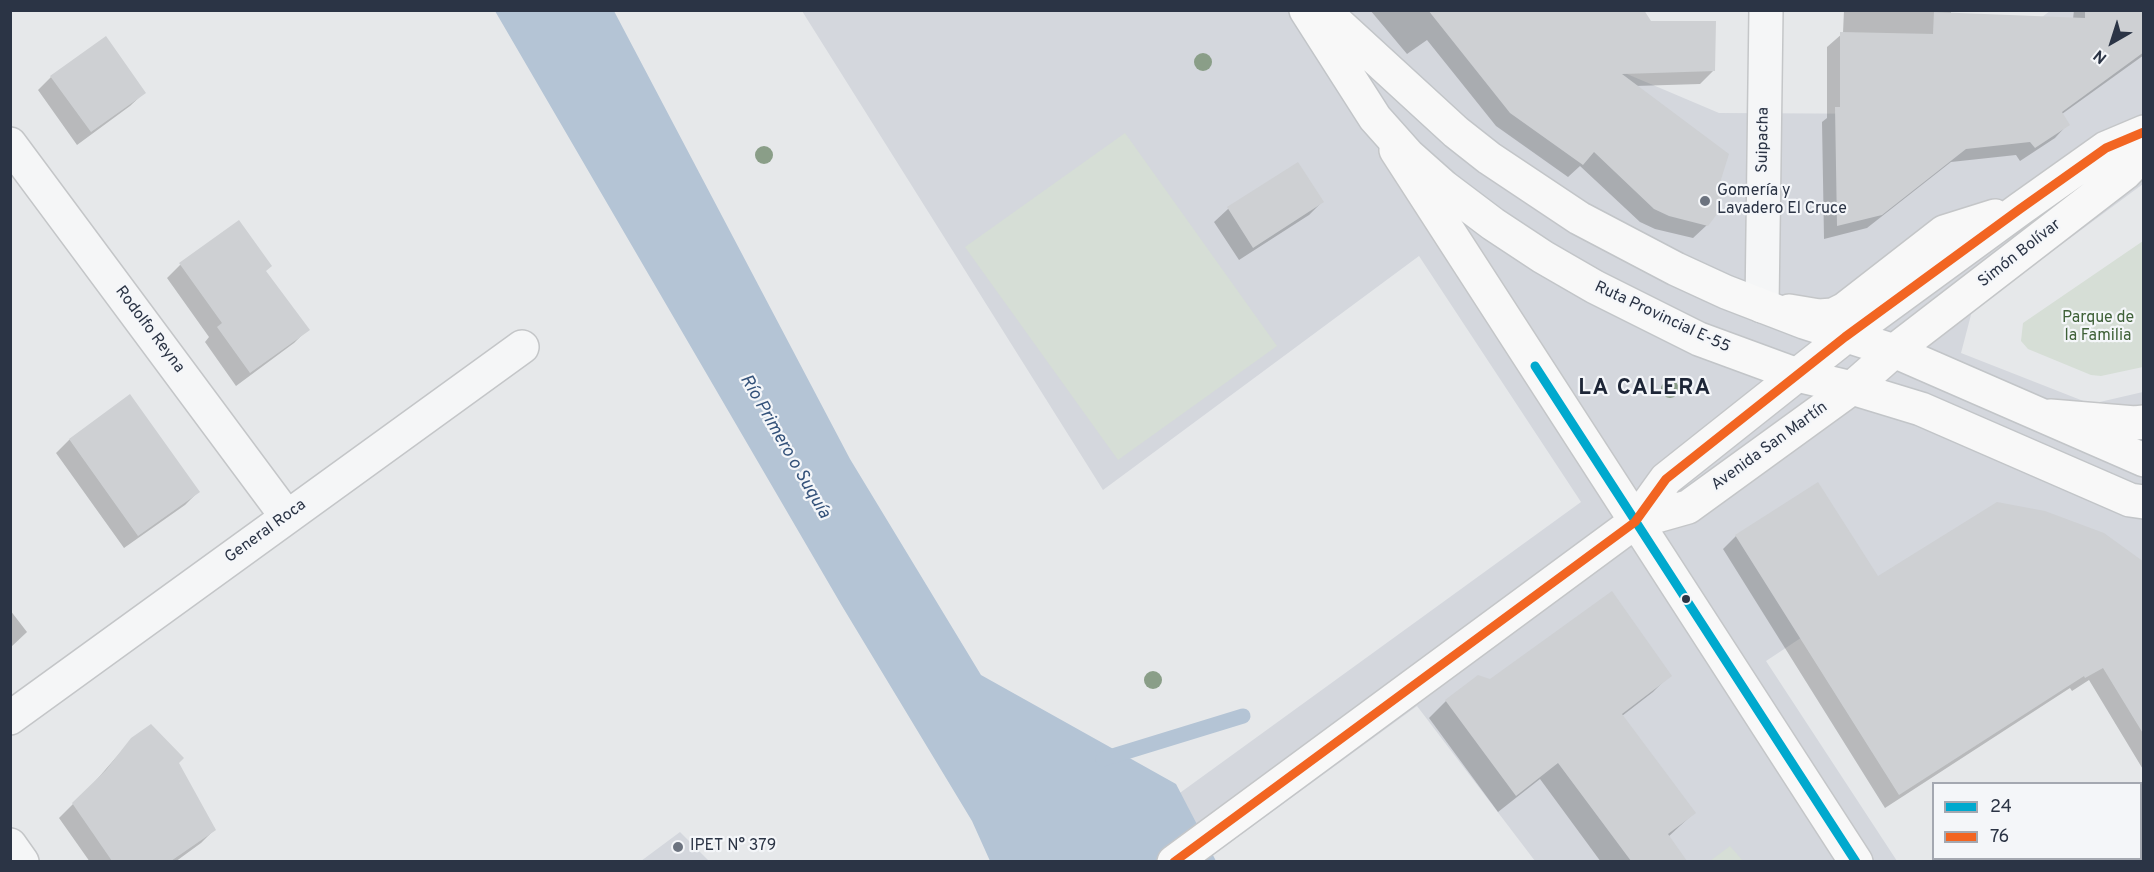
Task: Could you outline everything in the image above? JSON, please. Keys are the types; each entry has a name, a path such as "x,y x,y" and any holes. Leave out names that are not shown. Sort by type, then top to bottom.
{"street":[{"name":"Ruta Provincial E-55","path":"1306,10 1375,118 1408,154 1444,187 1493,224 1543,257 1614,298 1690,335 1797,375 1852,388 1921,409 2130,500 2144,502"},
{"path":"1323,10 1456,132 1535,190 1630,246 1716,288 1845,337 1894,351 2144,460"},
{"name":"Suipacha","path":"1762,306 1766,10"},
{"path":"1375,118 1856,861"},
{"path":"1845,337 2106,148 2144,132"},
{"name":"Rodolfo Reyna","path":"10,144 287,517"},
{"name":"Simón Bolívar","path":"1894,351 2125,173 2144,153"},
{"path":"1762,306 1805,314 1833,315 1845,309 1944,232 2020,209"},
{"name":"Avenida San Martín","path":"1174,861 1635,522 1666,479 1845,337"},
{"name":"General Roca","path":"10,718 522,347"},
{"name":"Avenida San Martín","path":"1635,522 1688,507 1852,388 1894,351"},
{"path":"2046,416 2144,422"},
{"path":"10,845 22,861"}],"shaded area":[{"path":"802,11 1541,11 1594,60 1719,113 1913,114 2050,11 2143,11 2143,184 1972,311 1961,353 2091,404 2143,392 2143,644 1940,546 1766,661 1897,861 1535,861 1417,706 1205,861 1086,861 1581,502 1419,256 1103,490"},
{"name":"IPET N° 379","path":"680,832 709,861 641,861"}],"green space":[{"path":"1125,133 1277,346 1118,460 965,247"},
{"name":"Parque de la Familia","path":"2143,241 2143,367 2101,376 2091,375 2028,349 2021,341 2023,323"},
{"path":"1730,846 1743,861 1710,861"}],"water":[{"name":"Río Primero o Suquía","path":"495,11 614,11 850,459 981,675 1176,784 1216,861 990,861 972,821 842,606"}],"building":[{"path":"1428,10 1644,10 1651,21 1716,21 1715,71 1622,74 1729,154 1718,189 1723,206 1708,226 1669,216 1654,209 1594,152 1583,165 1510,113"},
{"path":"2085,10 2144,10 2144,52 2062,112 2070,125 2035,148 2030,142 1966,149 1882,215 1837,226 1835,107 1840,107 1840,32 1933,34 1934,12 2085,18"},
{"path":"106,36 146,93 91,132 50,76"},
{"path":"1298,162 1324,202 1253,248 1227,207"},
{"path":"239,220 272,266 266,271 310,330 250,373 217,327 222,323 179,263"},
{"path":"130,394 200,492 138,536 69,439"},
{"path":"1818,482 1878,576 1997,502 2045,511 2104,533 2144,562 2144,735 2103,668 2085,678 2084,676 1899,795 1735,535"},
{"path":"1612,591 1672,676 1622,714 1696,813 1668,834 1687,861 1631,861 1558,763 1516,796 1445,700 1478,675 1490,679"},
{"path":"151,724 184,758 179,763 216,830 171,861 112,861 72,803 106,770 131,738"}],"waterway":[{"path":"1103,759 1243,716"}],"transit line":[{"name":"76","path":"1174,862 1635,522 1666,479 1845,337 2106,148 2144,132"},
{"name":"24","path":"1535,366 1856,862"}],"place":[{"name":"Gomería y Lavadero El Cruce","path":"1705,201"},
{"name":"IPET N° 379","path":"678,847"}],"district":[{"name":"LA CALERA","path":"1645,390"}]}
